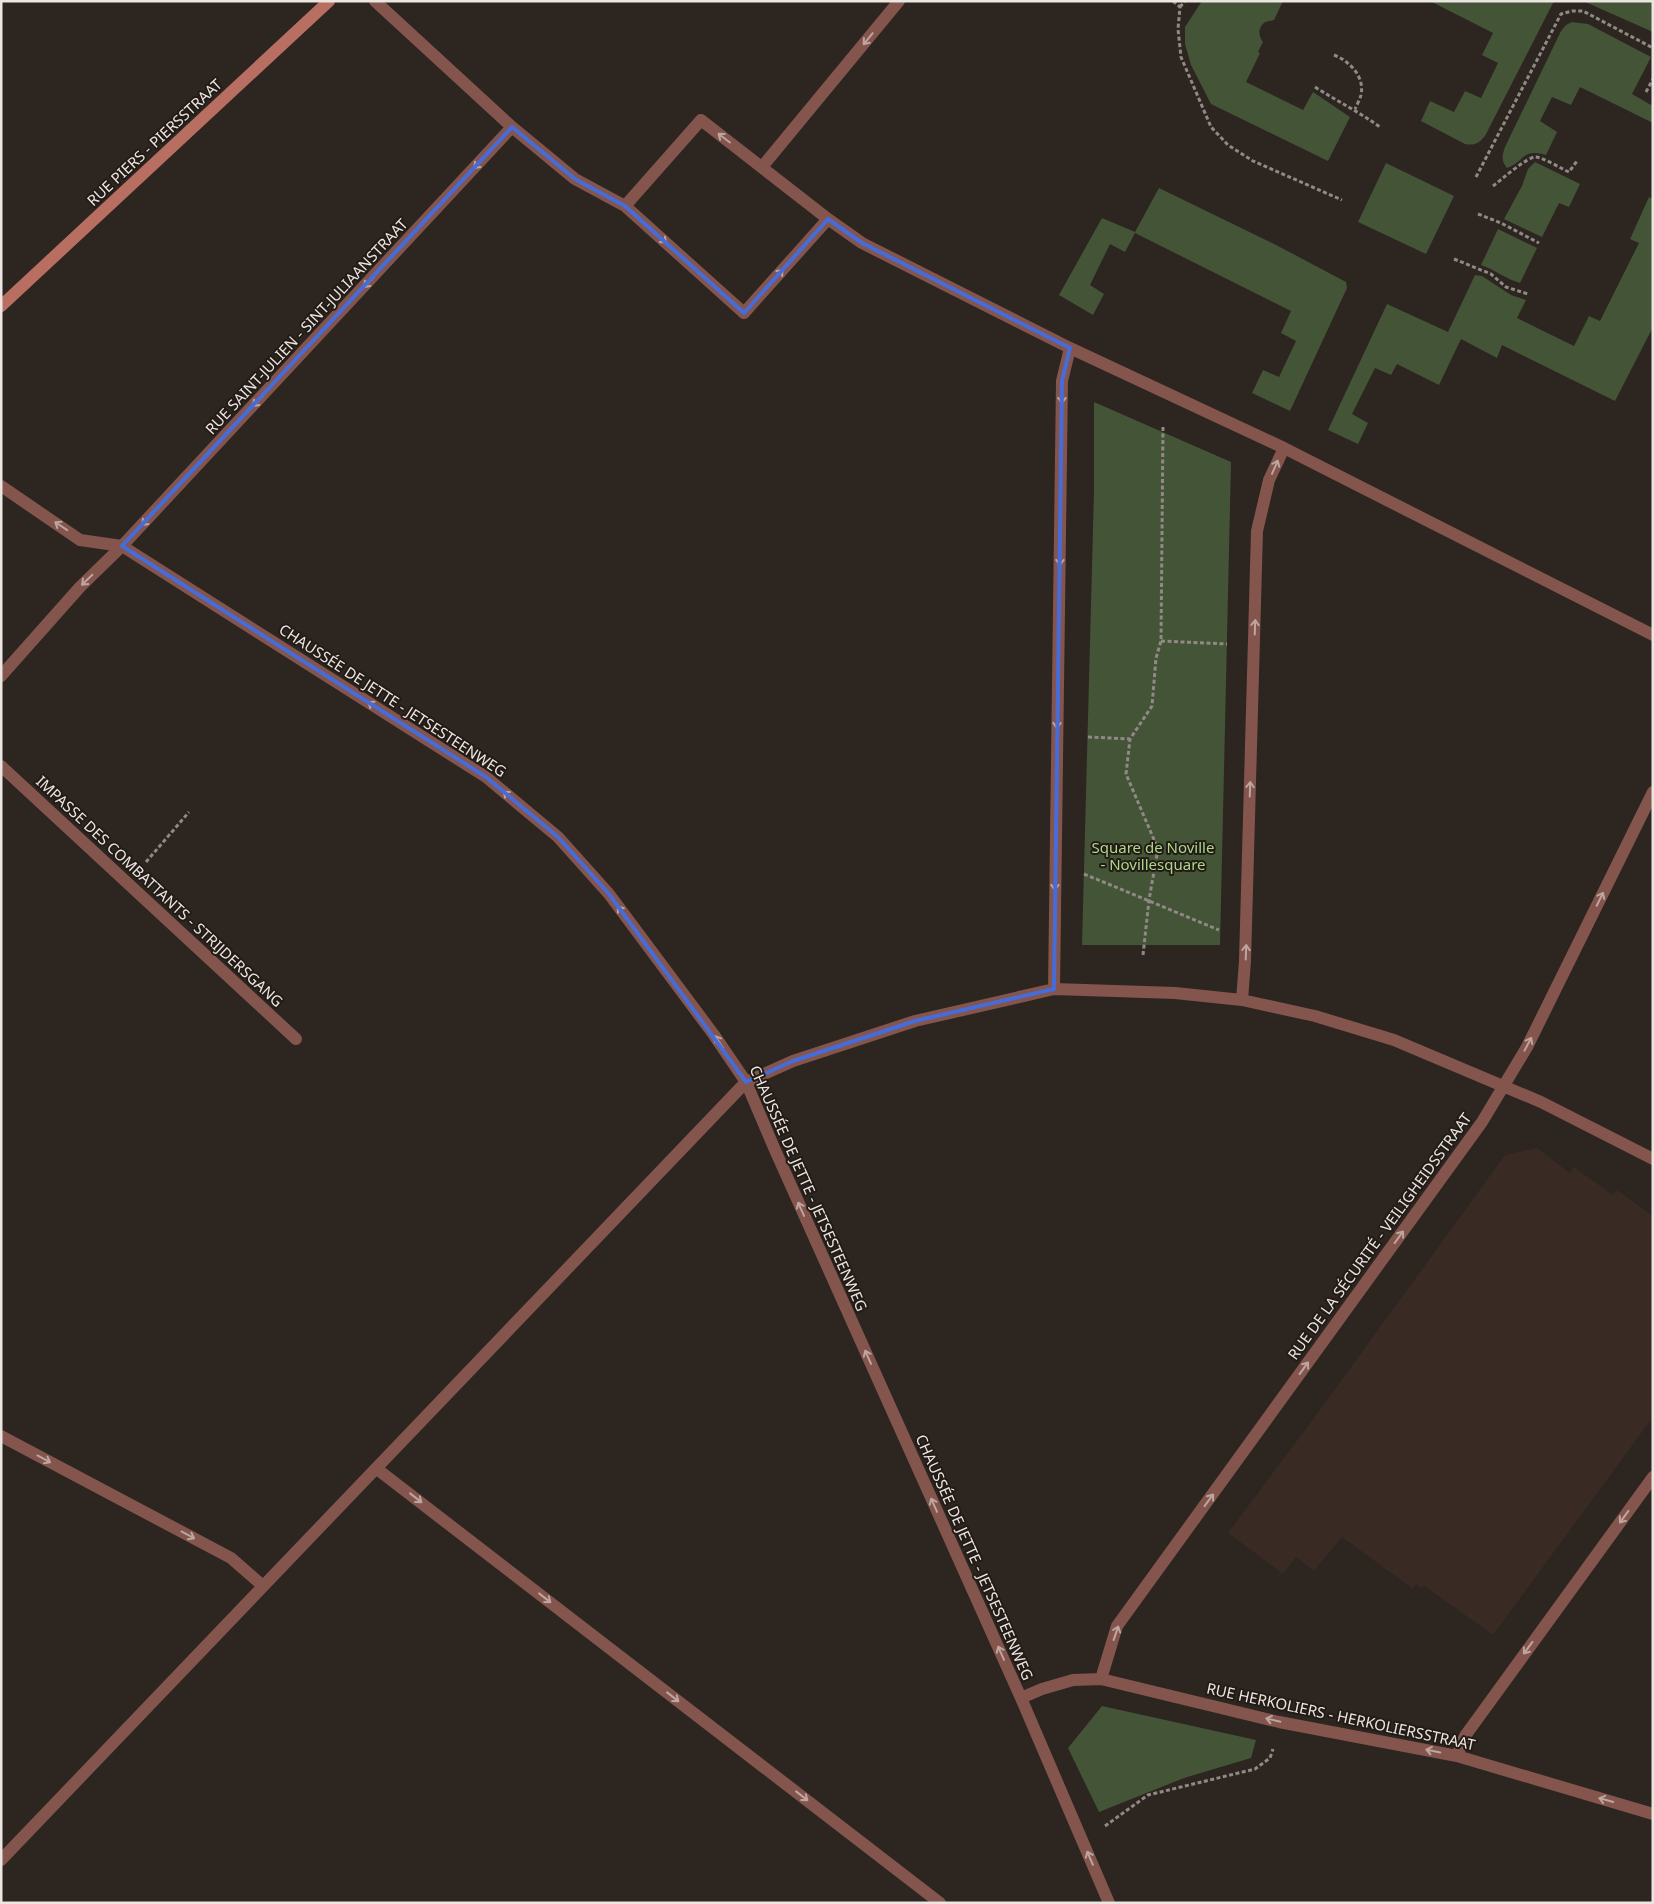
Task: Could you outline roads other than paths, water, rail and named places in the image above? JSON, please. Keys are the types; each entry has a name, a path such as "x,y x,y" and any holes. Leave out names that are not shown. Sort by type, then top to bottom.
{"street":[{"name":"RUE PIERS - PIERSSTRAAT","path":"1,306 329,1"},
{"path":"376,1 512,127 575,179 625,206 744,313 828,219"},
{"path":"762,167 899,1"},
{"path":"625,206 701,120 828,219 862,243 1070,348 1284,448 1653,635"},
{"name":"RUE SAINT-JULIEN - SINT-JULIAANSTRAAT","path":"1,676 80,588 122,546 512,127"},
{"path":"1054,989 1062,381 1070,348"},
{"path":"1242,1000 1246,950 1257,531 1269,480 1284,448"},
{"path":"1,486 80,540 122,546"},
{"name":"CHAUSSÉE DE JETTE - JETSESTEENWEG","path":"122,546 486,777 558,837 608,894 714,1035 746,1082 779,1160 1021,1698 1109,1903"},
{"name":"IMPASSE DES COMBATTANTS - STRIJDERSGANG","path":"1,766 296,1039"},
{"name":"RUE DE LA SÉCURITÉ - VEILIGHEIDSSTRAAT","path":"1101,1679 1117,1626 1482,1122 1527,1048 1653,792"},
{"path":"1,1860 746,1082 793,1061 915,1021 1054,989 1175,993 1242,1000 1315,1016 1394,1040 1541,1102 1653,1159"},
{"path":"1,1436 231,1558 263,1586"},
{"path":"378,1468 940,1903"},
{"path":"1457,1756 1464,1736 1653,1477"},
{"name":"RUE HERKOLIERS - HERKOLIERSSTRAAT","path":"1021,1698 1042,1689 1073,1680 1101,1679 1279,1722 1457,1756 1653,1814"}],"park label":[{"name":"Square de Noville - Novillesquare","path":"1153,856"}]}
